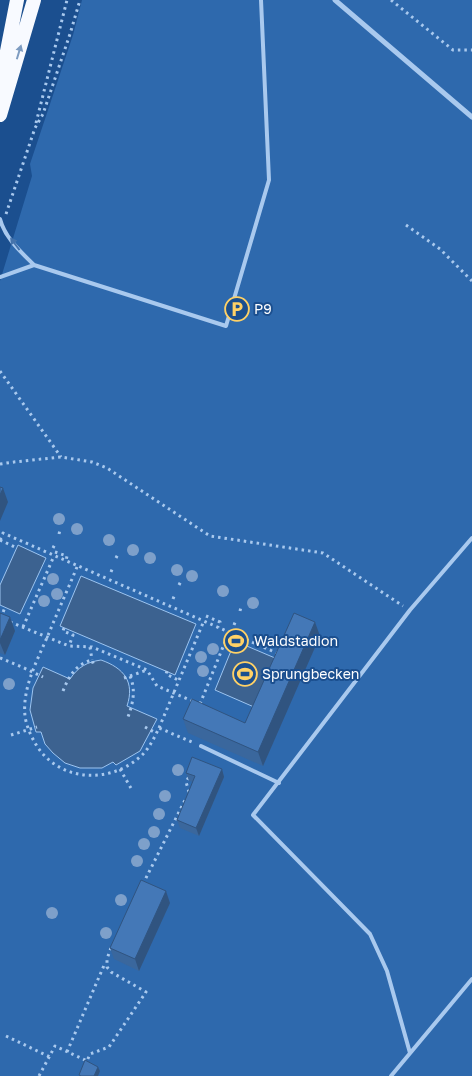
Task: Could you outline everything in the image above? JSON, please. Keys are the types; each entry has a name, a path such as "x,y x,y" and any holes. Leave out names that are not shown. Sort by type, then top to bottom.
{"highway":[{"path":"0,87 17,0"},
{"path":"0,116 34,0"}],"street":[{"path":"336,0 472,117"}],"lane":[{"path":"0,220 17,248 34,265 226,326 270,180 261,0"},
{"path":"0,277 34,265"},
{"path":"410,1053 387,971 370,934 253,815 410,610 472,538"},
{"path":"201,746 279,783"},
{"path":"391,1076 472,979"}],"path":[{"path":"2,225 35,128 67,0"},
{"path":"35,128 43,114 80,0"},
{"path":"392,0 453,50 472,50"},
{"path":"406,225 440,249 472,281"},
{"path":"0,371 61,457"},
{"path":"0,464 61,457 92,462 106,468 210,536 322,553 410,610"},
{"path":"17,548 0,540 3,533 55,554 67,556 66,561 280,654 277,662"},
{"path":"53,548 55,544"},
{"path":"23,627 55,554"},
{"path":"44,560 51,563"},
{"path":"77,566 26,692 25,716 29,730 38,748 62,770 94,776 109,774 128,766 142,756 159,728 203,623"},
{"path":"111,572 113,567"},
{"path":"174,599 176,594"},
{"path":"6,607 1,618 69,646 90,647 148,670 157,686 208,707"},
{"path":"206,616 220,622 218,627"},
{"path":"234,625 236,620"},
{"path":"64,628 63,630 74,635 69,646"},
{"path":"200,704 229,632"},
{"path":"90,647 94,666"},
{"path":"0,658 43,677"},
{"path":"63,691 74,670 83,663 92,660"},
{"path":"124,678 148,670"},
{"path":"167,671 166,674 178,680"},
{"path":"128,718 134,694 130,676"},
{"path":"11,735 37,727"},
{"path":"145,727 156,733"},
{"path":"159,728 201,746"},
{"path":"120,769 132,790"},
{"path":"141,889 190,792 186,782 190,773"},
{"path":"67,1052 114,941"},
{"path":"39,1076 54,1046 87,1061 90,1054 109,1047 146,992 111,972 107,968 106,959"},
{"path":"6,1036 50,1057"}],"shaded area":[{"name":"Waldstadion","path":"82,0 472,0 472,1076 0,1076 0,281 32,176 30,164 73,35"},
{"path":"18,545 46,558 20,614 0,605 0,585"},
{"path":"81,576 196,624 175,675 60,626"},
{"name":"Sprungbecken","path":"235,641 275,658 254,707 215,690"},
{"path":"101,660 116,667 126,677 130,690 127,706 157,719 140,751 116,765 113,762 102,768 80,768 65,763 45,744 41,732 36,732 30,710 33,688 43,667 70,679 83,666"}],"building":[{"path":"0,613 10,617 0,640"},
{"path":"294,613 315,622 258,752 183,719 192,699 245,723"},
{"path":"192,757 222,769 196,828 177,820 195,776 186,773"},
{"path":"141,880 166,891 135,959 110,948"},
{"path":"85,1060 98,1067 94,1076 79,1075"}],"place":[{"name":"P9","path":"237,309"},
{"name":"Waldstadion","path":"236,641"},
{"name":"Sprungbecken","path":"245,674"}]}
